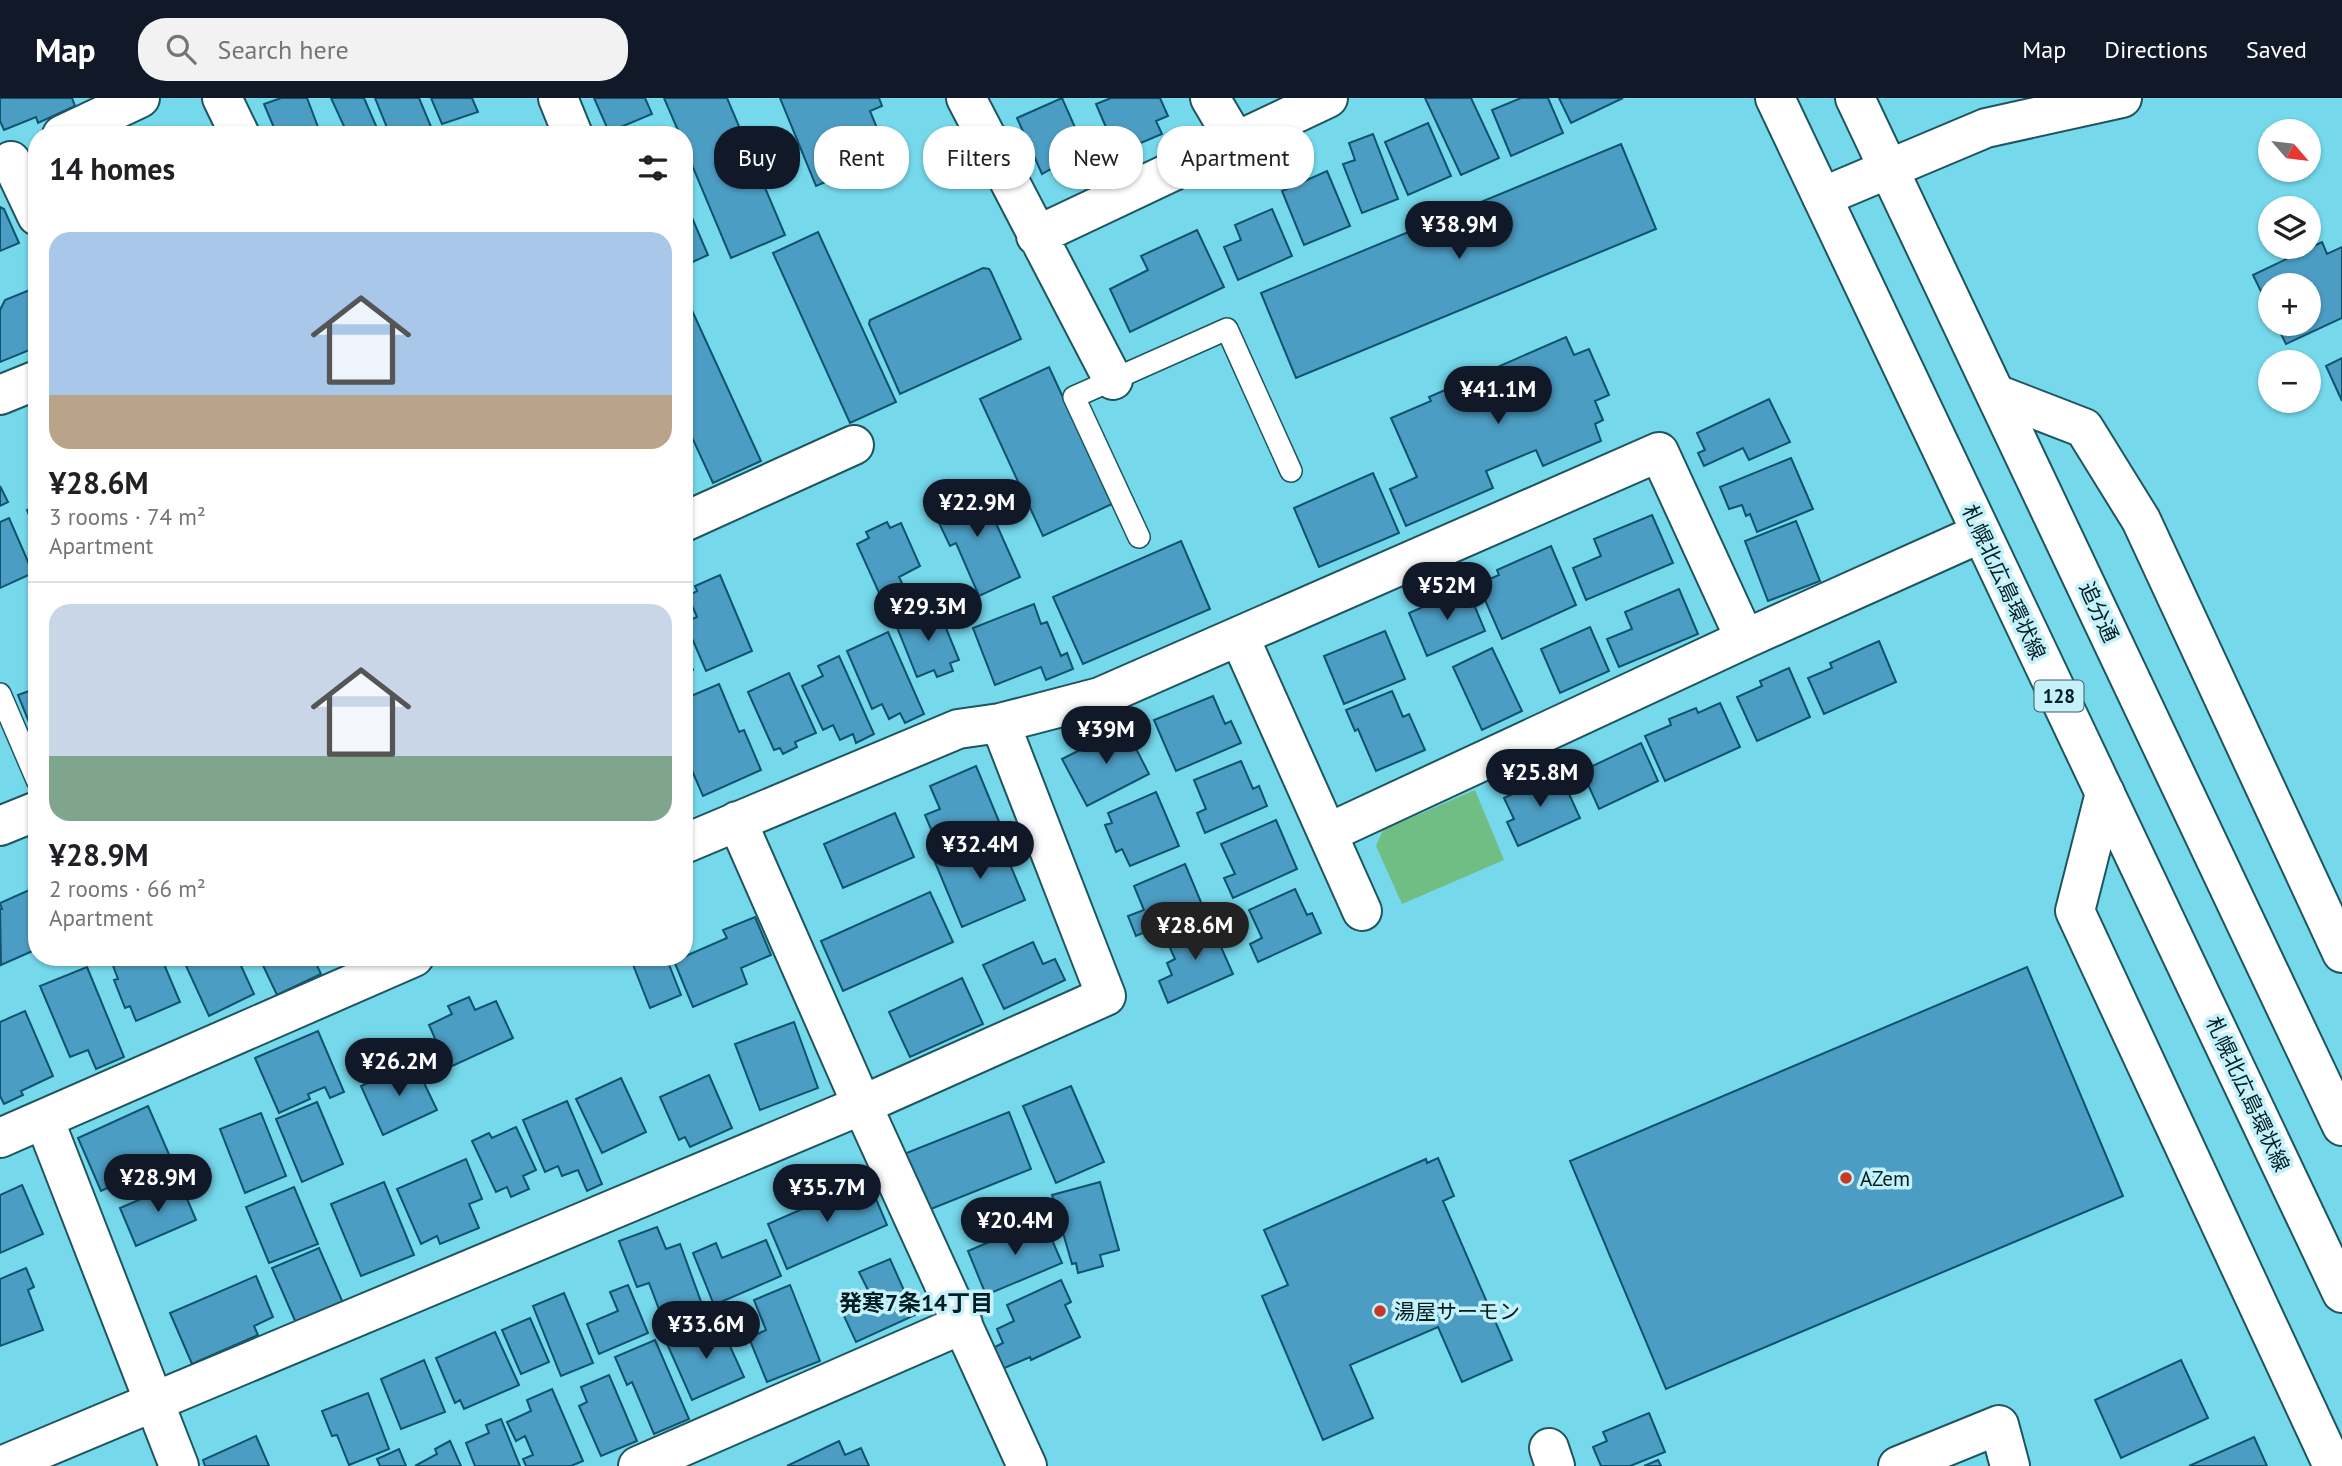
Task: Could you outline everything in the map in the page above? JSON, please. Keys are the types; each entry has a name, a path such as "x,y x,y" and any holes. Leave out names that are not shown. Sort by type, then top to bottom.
{"street":[{"path":"80,117 140,98"},
{"path":"222,98 236,126"},
{"path":"558,98 569,126"},
{"path":"966,98 1113,380"},
{"path":"1210,98 1227,126"},
{"path":"1269,126 1328,98"},
{"name":"札幌北広島環状線","path":"1775,98 2342,1293"},
{"name":"追分通","path":"1856,98 2342,1126"},
{"path":"1822,197 1986,128 2120,98"},
{"path":"16,158 28,191"},
{"path":"1036,236 1157,179"},
{"path":"0,395 28,384"},
{"path":"1996,394 2084,428 2091,439 2141,520 2342,953"},
{"path":"693,518 855,445"},
{"path":"693,840 958,729 1000,723 1100,697 1658,452 1745,639"},
{"path":"1328,833 1745,639 1981,533"},
{"path":"1239,636 1362,911"},
{"path":"1,1466 862,1105 1107,996 1000,723"},
{"path":"2105,793 2075,911 2333,1466"},
{"path":"0,827 28,815"},
{"path":"737,821 862,1105 1027,1466"},
{"path":"0,1138 364,967"},
{"path":"44,1119 179,1466"},
{"path":"638,1466 962,1324"},
{"path":"1898,1466 1999,1425 2010,1466"}],"lane":[{"path":"1139,537 1074,397 1227,330 1292,471"},
{"path":"0,694 28,759"}],"green space":[{"path":"1475,790 1504,860 1402,904 1376,846 1383,830"}],"building":[{"path":"0,98 72,98 75,106 38,123 36,117 4,130 0,121"},
{"path":"281,98 307,98 318,126 273,126 264,104"},
{"path":"331,98 364,98 376,126 344,126"},
{"path":"375,98 419,98 431,126 386,126"},
{"path":"431,98 472,98 478,112 442,124"},
{"path":"594,98 645,98 652,114 623,126 606,126"},
{"path":"664,98 727,98 739,126 714,126 714,189 766,189 785,235 731,258 693,167 693,126 676,126"},
{"path":"780,98 879,98 882,106 870,111 876,126 814,126 814,181 800,147 800,126 791,126"},
{"path":"1062,98 1074,126 1049,126 1049,170 1042,174 1035,158 1035,126 1021,126 1017,118"},
{"path":"1111,98 1160,98 1168,116 1156,121 1157,136 1143,142 1143,126 1105,126 1096,104"},
{"path":"1425,98 1471,98 1499,158 1461,175"},
{"path":"1521,98 1548,98 1563,133 1511,156 1492,110"},
{"path":"1559,98 1623,98 1571,123"},
{"path":"1428,123 1451,176 1408,195 1385,142"},
{"path":"1373,134 1398,199 1362,213 1343,164 1355,160 1349,143"},
{"path":"1621,144 1656,229 1296,378 1261,293"},
{"path":"1327,171 1350,226 1304,245 1282,191 1314,189 1314,177"},
{"path":"0,207 4,209 19,243 0,251"},
{"path":"1272,209 1292,256 1238,280 1224,247 1241,240 1235,225"},
{"path":"693,220 708,255 693,262"},
{"path":"1197,230 1224,287 1130,332 1110,289 1148,270 1141,256"},
{"path":"818,232 896,402 850,423 773,253"},
{"path":"2321,242 2327,254 2342,247 2342,318 2321,328 2321,273 2258,273 2258,285 2253,275 2286,259 2321,259"},
{"path":"983,268 991,272 1021,339 900,394 869,324 870,320"},
{"path":"28,291 28,351 0,362 0,310 5,300"},
{"path":"693,313 761,461 713,483 693,440"},
{"path":"2282,336 2303,336 2286,344"},
{"path":"1566,337 1574,355 1589,349 1609,395 1595,401 1603,420 1595,424 1601,441 1543,466 1536,450 1486,471 1493,488 1406,526 1390,489 1417,477 1391,418 1431,401 1429,397"},
{"path":"2342,358 2342,401 2326,366"},
{"path":"1049,367 1112,504 1043,536 980,399"},
{"path":"1769,399 1790,442 1749,460 1743,448 1704,466 1698,453 1705,450 1697,433"},
{"path":"1791,458 1813,509 1757,532 1750,514 1746,516 1742,505 1729,509 1720,487"},
{"path":"1373,473 1399,533 1319,567 1294,508"},
{"path":"978,483 1020,577 979,596 956,543 950,546 939,523 943,522 934,502"},
{"path":"0,486 8,502 0,506"},
{"path":"1652,515 1673,563 1586,600 1573,568 1601,556 1594,539"},
{"path":"9,518 28,562 28,575 0,588 0,522"},
{"path":"1796,521 1820,581 1768,601 1745,541"},
{"path":"887,522 890,528 901,523 920,566 899,577 903,585 880,595 857,544 869,538 866,532"},
{"path":"1181,541 1210,609 1083,664 1053,597"},
{"path":"1551,546 1576,605 1502,639 1478,584 1499,575 1497,570"},
{"path":"720,575 752,651 706,671 693,641 693,619 697,617 693,608 693,593 697,591 695,586"},
{"path":"1467,588 1485,631 1427,656 1409,613"},
{"path":"1679,589 1698,634 1619,667 1607,639 1632,629 1625,612"},
{"path":"1034,604 1041,624 1047,622 1061,656 1067,653 1073,669 1046,680 1041,667 995,685 973,628"},
{"path":"937,606 959,660 950,663 953,671 937,677 934,670 917,677 895,622"},
{"path":"1590,627 1609,671 1560,693 1541,649"},
{"path":"1385,631 1405,679 1344,704 1324,656"},
{"path":"888,632 924,714 905,723 900,713 889,719 882,704 872,709 847,651"},
{"path":"1879,641 1896,682 1824,714 1808,678 1832,668 1830,663"},
{"path":"1492,648 1522,711 1482,730 1453,667"},
{"path":"839,656 874,734 856,743 853,734 840,740 833,725 823,730 802,686 823,676 818,666"},
{"path":"1789,668 1810,717 1757,741 1737,697 1762,686 1760,681"},
{"path":"789,673 816,733 795,742 797,747 783,754 780,748 774,750 748,692"},
{"path":"719,684 739,732 744,730 761,770 703,796 693,773 693,695"},
{"path":"28,691 28,720 18,695"},
{"path":"1392,691 1403,717 1409,714 1425,750 1376,771 1358,729 1355,731 1346,710"},
{"path":"1213,696 1225,724 1231,721 1241,743 1176,771 1154,720"},
{"path":"1720,703 1740,747 1665,781 1645,736 1671,725 1669,719 1696,708 1698,713"},
{"path":"1125,727 1149,774 1087,806 1062,759"},
{"path":"1641,743 1658,781 1599,809 1582,771"},
{"path":"1241,761 1253,789 1259,786 1267,806 1205,833 1197,813 1206,809 1194,780"},
{"path":"976,766 1000,824 939,848 925,815 940,809 930,786"},
{"path":"1559,772 1580,818 1518,846 1507,822 1514,819 1504,798"},
{"path":"1156,792 1179,846 1130,866 1122,849 1116,852 1105,825 1112,823 1108,813"},
{"path":"895,813 914,857 843,888 824,844"},
{"path":"1276,820 1297,869 1233,898 1224,878 1235,874 1221,844"},
{"path":"998,836 1025,900 962,927 935,862"},
{"path":"1185,864 1203,907 1136,936 1128,916 1144,910 1134,886"},
{"path":"1295,889 1307,915 1312,913 1321,933 1258,962 1250,944 1262,938 1249,910"},
{"path":"28,891 28,953 1,965 2,909 0,903"},
{"path":"930,892 953,942 843,991 821,941"},
{"path":"755,917 771,955 741,968 747,984 693,1007 676,966 693,966 693,953 727,938 723,930"},
{"path":"1209,920 1233,974 1168,1003 1159,981 1172,975 1167,963 1175,959 1166,939"},
{"path":"1033,942 1043,964 1055,959 1065,980 1004,1009 983,965"},
{"path":"113,966 165,966 180,1002 136,1021 130,1006 125,1008 114,980 118,979"},
{"path":"186,966 241,966 254,994 209,1016"},
{"path":"263,966 317,966 321,974 277,995"},
{"path":"634,966 670,966 681,995 650,1008"},
{"path":"87,967 124,1057 96,1069 88,1050 70,1057 40,986"},
{"name":"AZem","path":"2027,967 2123,1196 1666,1389 1570,1161"},
{"path":"962,978 983,1024 910,1057 889,1012"},
{"path":"469,997 475,1010 496,1001 513,1038 448,1068 429,1025 452,1014 448,1006"},
{"path":"25,1011 53,1076 21,1091 23,1095 4,1104 0,1096 0,1022"},
{"path":"794,1022 818,1088 760,1110 735,1044"},
{"path":"318,1031 344,1092 330,1098 325,1087 308,1094 310,1099 279,1113 255,1058"},
{"path":"414,1062 437,1110 383,1135 361,1086"},
{"path":"709,1075 732,1128 690,1147 685,1137 679,1140 660,1097"},
{"path":"621,1078 646,1132 602,1153 576,1099"},
{"path":"1071,1086 1104,1162 1056,1183 1023,1106"},
{"path":"567,1101 602,1184 587,1191 578,1170 562,1176 558,1166 545,1172 523,1120"},
{"path":"317,1102 343,1164 302,1182 276,1119"},
{"path":"148,1106 171,1159 101,1191 78,1138"},
{"path":"1009,1112 1031,1169 926,1211 904,1154"},
{"path":"261,1113 286,1176 245,1193 220,1129"},
{"path":"516,1127 536,1170 523,1176 529,1189 511,1197 507,1187 496,1192 472,1141 489,1133 492,1138"},
{"name":"湯屋サーモン","path":"1438,1158 1454,1196 1443,1201 1512,1360 1462,1382 1438,1327 1350,1365 1373,1418 1323,1440 1262,1296 1288,1285 1264,1230 1426,1159 1427,1163"},
{"path":"466,1159 482,1199 469,1204 479,1228 440,1244 437,1236 421,1244 397,1189"},
{"path":"868,1180 887,1225 787,1269 768,1224"},
{"path":"180,1182 196,1220 136,1246 120,1208"},
{"path":"384,1182 414,1255 361,1276 331,1204"},
{"path":"1100,1182 1119,1250 1100,1255 1103,1266 1078,1273 1076,1263 1072,1264 1052,1195"},
{"path":"22,1185 43,1234 0,1253 0,1195"},
{"path":"294,1187 318,1244 269,1263 246,1207"},
{"path":"1043,1219 1062,1263 986,1295 968,1251"},
{"path":"657,1227 666,1249 680,1244 704,1310 665,1325 649,1283 637,1287 619,1241"},
{"path":"766,1240 781,1276 714,1305 693,1253 716,1243 722,1258"},
{"path":"319,1248 343,1303 296,1323 272,1268"},
{"path":"890,1259 915,1315 856,1342 838,1303 868,1290 859,1272"},
{"path":"26,1268 34,1287 28,1290 43,1330 0,1346 0,1279"},
{"path":"256,1276 273,1317 254,1326 258,1335 192,1364 170,1313"},
{"path":"1061,1280 1071,1302 1065,1305 1080,1337 1031,1360 1030,1357 1000,1370 991,1349 1003,1343 997,1329 1014,1321 1007,1305"},
{"path":"628,1285 648,1333 599,1354 587,1324 618,1311 610,1292"},
{"path":"790,1285 820,1361 767,1382 749,1338 766,1330 754,1300"},
{"path":"564,1293 593,1363 561,1376 533,1306"},
{"path":"530,1318 549,1362 521,1374 502,1330"},
{"path":"719,1322 744,1377 692,1400 668,1346"},
{"path":"495,1332 519,1385 464,1409 460,1400 455,1403 436,1358"},
{"path":"655,1340 689,1419 654,1434 632,1382 627,1385 615,1357"},
{"path":"424,1360 445,1412 401,1429 381,1379"},
{"path":"2181,1360 2208,1418 2121,1458 2095,1400"},
{"path":"609,1375 637,1441 601,1456 579,1406 587,1402 581,1387"},
{"path":"552,1389 583,1461 571,1466 526,1466 523,1459 533,1455 525,1436 516,1441 507,1422 531,1411 527,1400"},
{"path":"368,1393 389,1449 349,1465 337,1435 332,1436 322,1411"},
{"path":"1649,1413 1665,1452 1630,1466 1601,1466 1593,1447 1607,1441 1603,1432"},
{"path":"501,1419 520,1466 475,1466 466,1443 489,1433 486,1425"},
{"path":"256,1436 269,1466 205,1466 203,1460"},
{"path":"2254,1437 2267,1466 2189,1466"},
{"path":"450,1441 461,1466 415,1466 437,1454 435,1449"},
{"path":"839,1441 845,1455 861,1448 869,1466 787,1466"},
{"path":"399,1449 406,1466 380,1466 377,1459"},
{"path":"1658,1460 1661,1466 1644,1466"}],"place":[{"name":"AZem","path":"1846,1178"},
{"name":"湯屋サーモン","path":"1380,1311"}],"district":[{"name":"発寒7条14丁目","path":"916,1302"}]}
